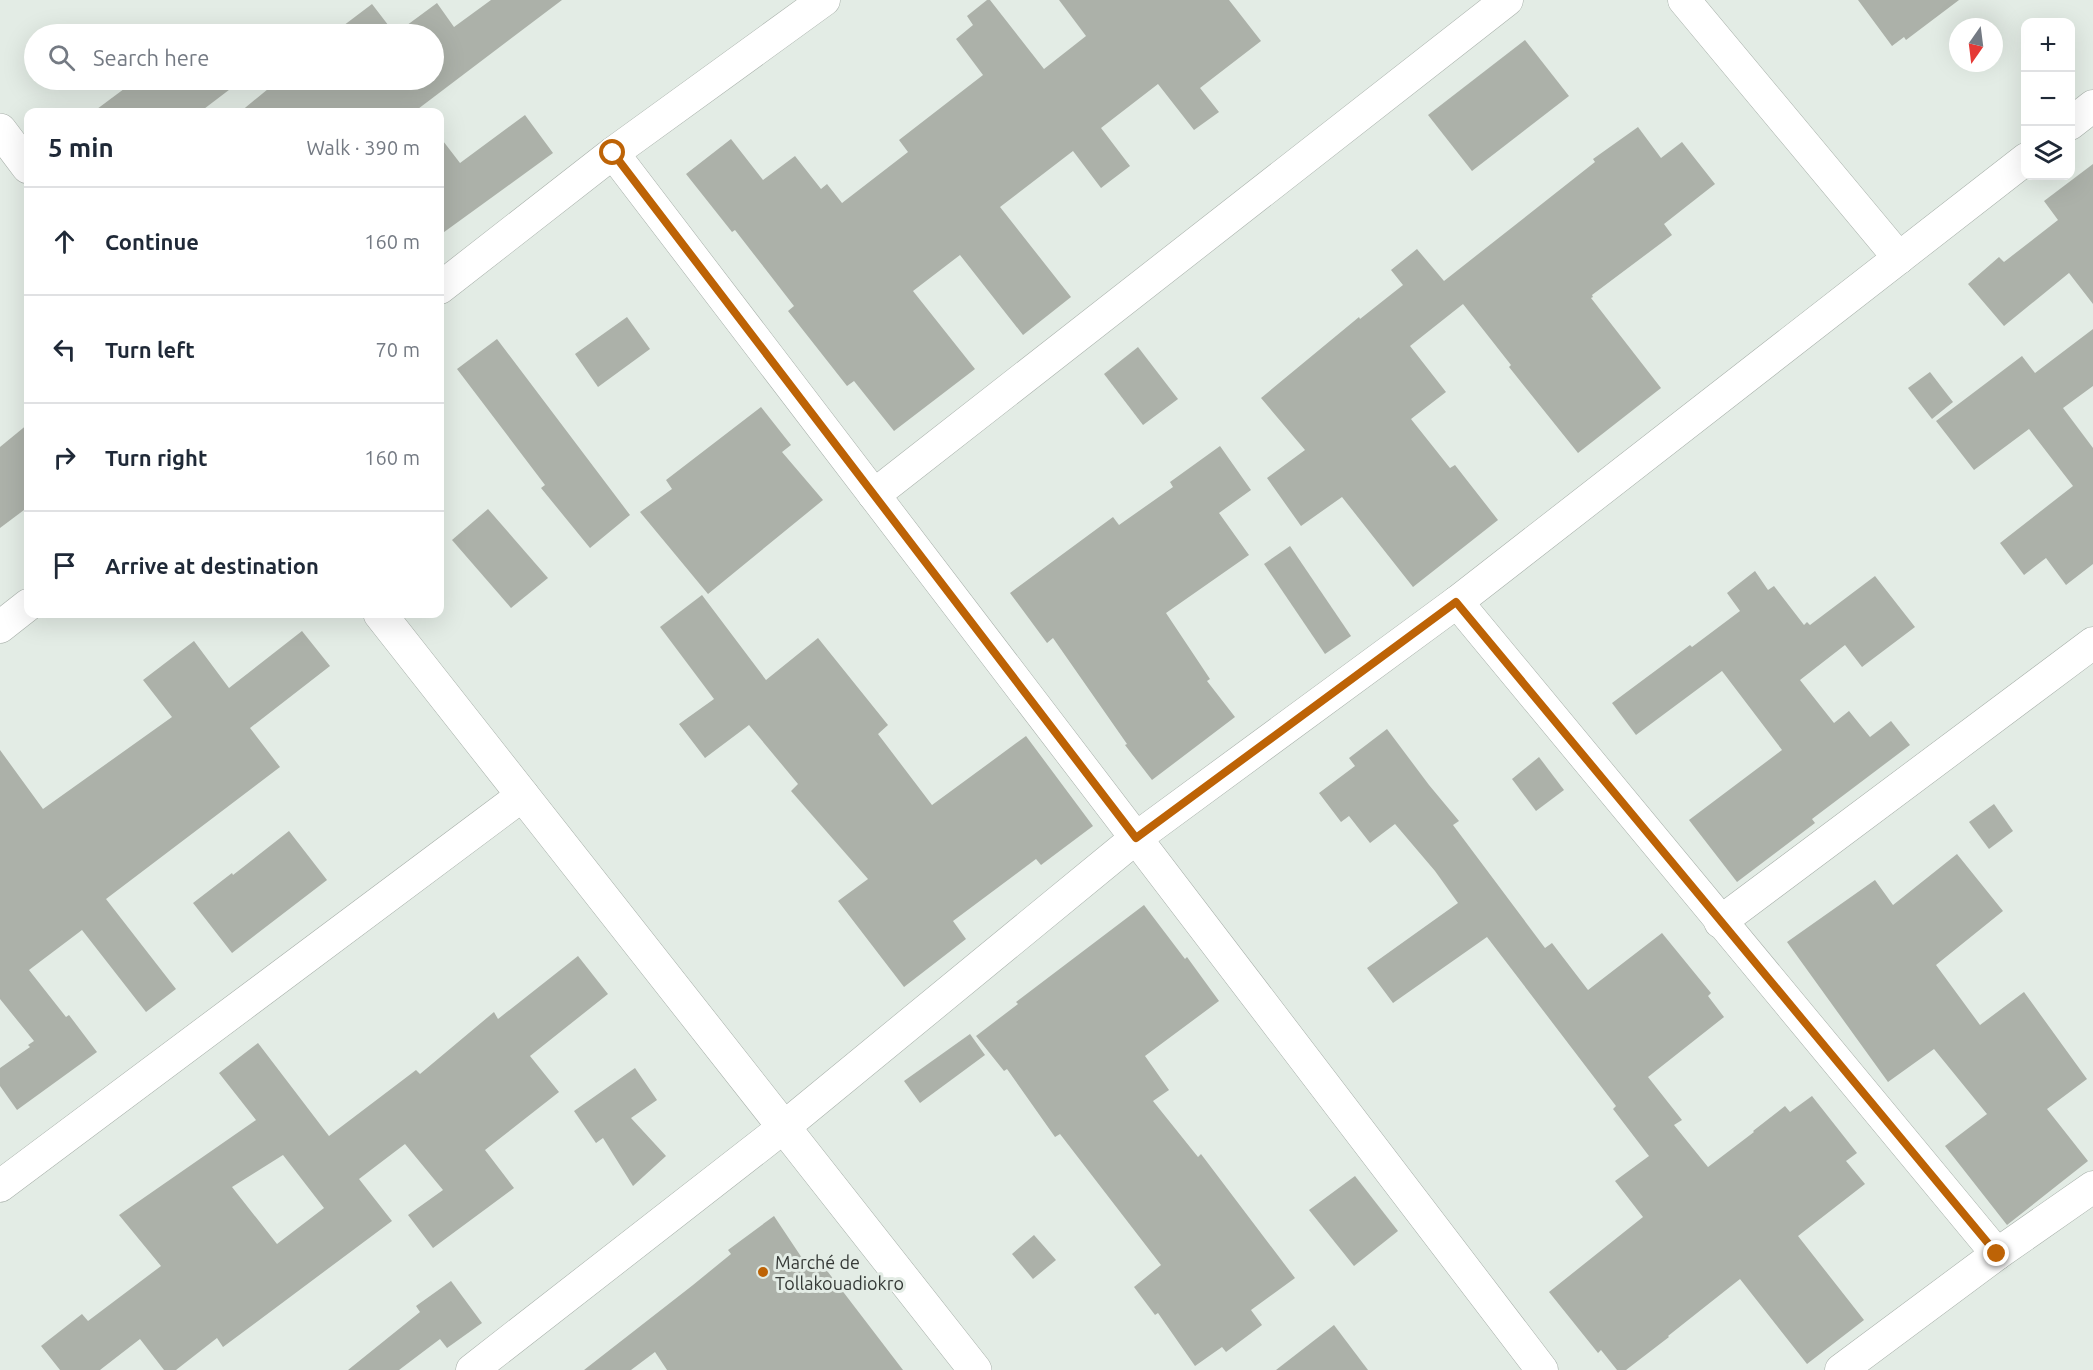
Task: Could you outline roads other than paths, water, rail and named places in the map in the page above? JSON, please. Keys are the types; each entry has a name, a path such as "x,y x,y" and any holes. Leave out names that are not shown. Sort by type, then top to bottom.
{"street":[{"path":"444,285 613,153 824,0"},
{"path":"874,495 1507,0"},
{"path":"1684,0 1899,258"},
{"path":"2075,120 2093,106"},
{"path":"0,130 24,162"},
{"path":"613,153 1542,1370"},
{"path":"472,1370 784,1127 1136,838 1456,602 2021,162"},
{"path":"1456,602 1997,1254"},
{"path":"0,627 24,608"},
{"path":"383,618 975,1370"},
{"path":"1720,922 2093,643"},
{"path":"0,1185 523,795"},
{"path":"1841,1370 1997,1254 2093,1187"}],"place":[{"name":"Marché de Tollakouadiokro","path":"763,1272"}]}
